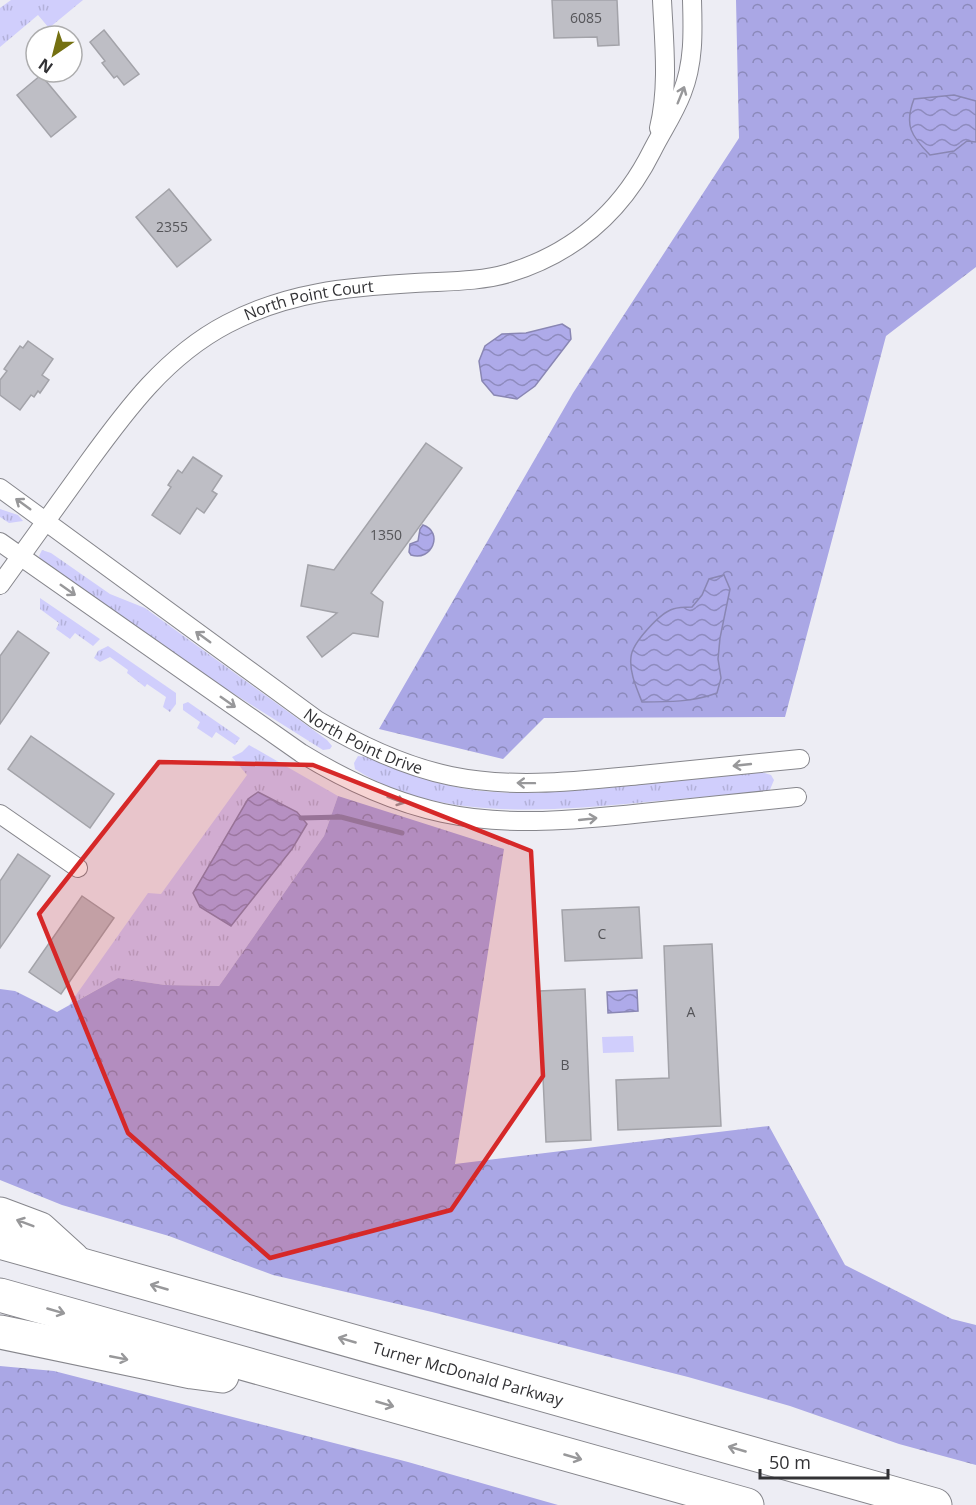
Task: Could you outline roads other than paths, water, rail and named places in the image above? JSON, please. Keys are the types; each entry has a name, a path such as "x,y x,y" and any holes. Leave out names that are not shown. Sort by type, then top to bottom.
{"highway":[{"path":"0,1214 40,1229 79,1264"},
{"name":"Turner McDonald Parkway","path":"0,1242 935,1505"},
{"path":"0,1295 747,1505"},
{"path":"0,1332 192,1372 329,1389"}],"street":[{"name":"North Point Court","path":"654,147 664,94 662,0"},
{"name":"North Point Court","path":"0,585 140,394 180,355 225,325 275,303 301,295 359,286 477,279 508,273 561,250 604,218 641,174 682,93 690,66 693,37 692,0"},
{"name":"North Point Drive","path":"0,488 317,720 349,739 417,767 463,778 527,783 570,782 800,759"},
{"path":"0,542 301,753 338,776 405,803 444,813 483,819 549,821 797,797"},
{"path":"0,814 78,868"}],"water":[{"path":"954,95 976,101 976,142 967,141 954,151 930,155 911,130 910,116 914,99"},
{"path":"562,324 570,329 571,339 535,386 517,399 494,395 482,381 479,361 485,346 502,334 526,333"},
{"path":"423,525 433,534 433,545 425,554 411,555 410,544 418,541"},
{"path":"724,575 730,589 720,638 718,659 721,678 717,693 690,700 642,702 631,669 631,657 636,644 661,616 673,609 692,607 702,595 709,579"},
{"path":"258,792 297,812 307,824 292,849 231,926 200,907 193,893 248,799"},
{"path":"637,990 638,1011 608,1013 607,992"}],"waterway":[{"path":"301,818 341,817 402,833"}]}
